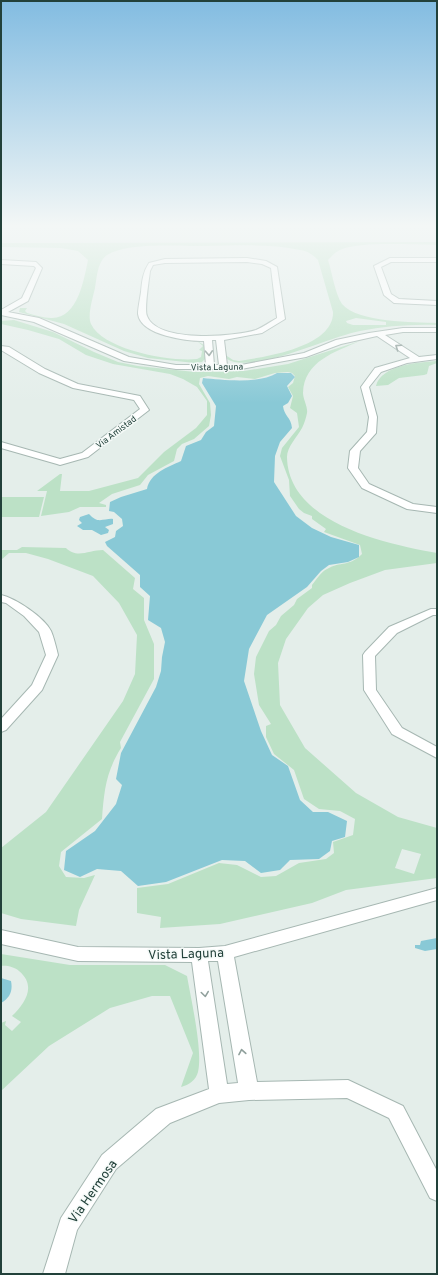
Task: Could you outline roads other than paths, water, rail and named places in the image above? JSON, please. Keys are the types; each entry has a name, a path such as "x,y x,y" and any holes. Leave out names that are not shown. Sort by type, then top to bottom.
{"street":[{"path":"1,313 26,299 32,284"},
{"path":"146,284 142,315 148,325 165,332 188,337 220,338 258,332 281,319 276,284"},
{"path":"384,284 388,295 397,301 437,303"},
{"name":"Vista Laguna","path":"1,313 36,320 127,359 176,368 241,368 306,355 339,342 370,335 403,330 437,330"},
{"path":"379,334 417,359"},
{"path":"370,335 406,361"},
{"path":"208,337 210,368"},
{"path":"220,338 223,368"},
{"name":"Via Amistad","path":"1,348 6,349 42,371 76,386 137,398 145,410 85,455 60,462 1,445"},
{"path":"437,357 406,361 378,370 365,387 373,417 372,433 355,451 353,468 365,486 411,507 437,510"},
{"path":"1,598 10,601 28,614 45,631 52,656 38,687 1,727"},
{"path":"437,612 431,612 394,630 369,656 370,690 397,732 437,752"},
{"name":"Vista Laguna","path":"1,937 78,954 199,955 225,953 437,894"},
{"path":"225,953 249,1091"},
{"path":"199,955 219,1094"},
{"name":"Via Hermosa","path":"54,1274 68,1225 109,1162 163,1116 219,1094 249,1091 348,1089 396,1112 437,1191"}],"water":[{"path":"277,373 291,373 295,377 287,386 292,396 288,403 283,406 292,428 280,442 275,456 274,482 296,516 312,528 331,537 359,545 359,557 348,562 329,565 321,571 307,587 267,615 249,649 244,681 261,731 272,755 288,766 300,800 313,812 328,812 347,821 345,837 332,841 330,851 319,859 290,860 280,870 261,873 245,861 222,860 166,882 138,886 121,871 97,869 80,877 64,870 66,851 95,831 116,804 122,785 116,779 121,753 156,687 161,671 165,642 161,628 148,620 150,596 140,587 140,575 107,546 105,542 115,537 116,531 123,526 122,519 114,512 109,511 110,502 147,489 149,483 160,471 181,461 186,446 201,440 206,432 214,426 216,406 202,383 203,378 251,380 261,379"},
{"path":"89,514 97,520 113,519 113,524 105,527 109,530 108,533 101,535 92,530 83,530 77,526 82,523 79,520 80,517"},
{"path":"437,938 437,949 425,951 415,948 415,945 420,945 421,941"},
{"path":"1,978 11,981 12,988 7,999 1,1003"}]}
